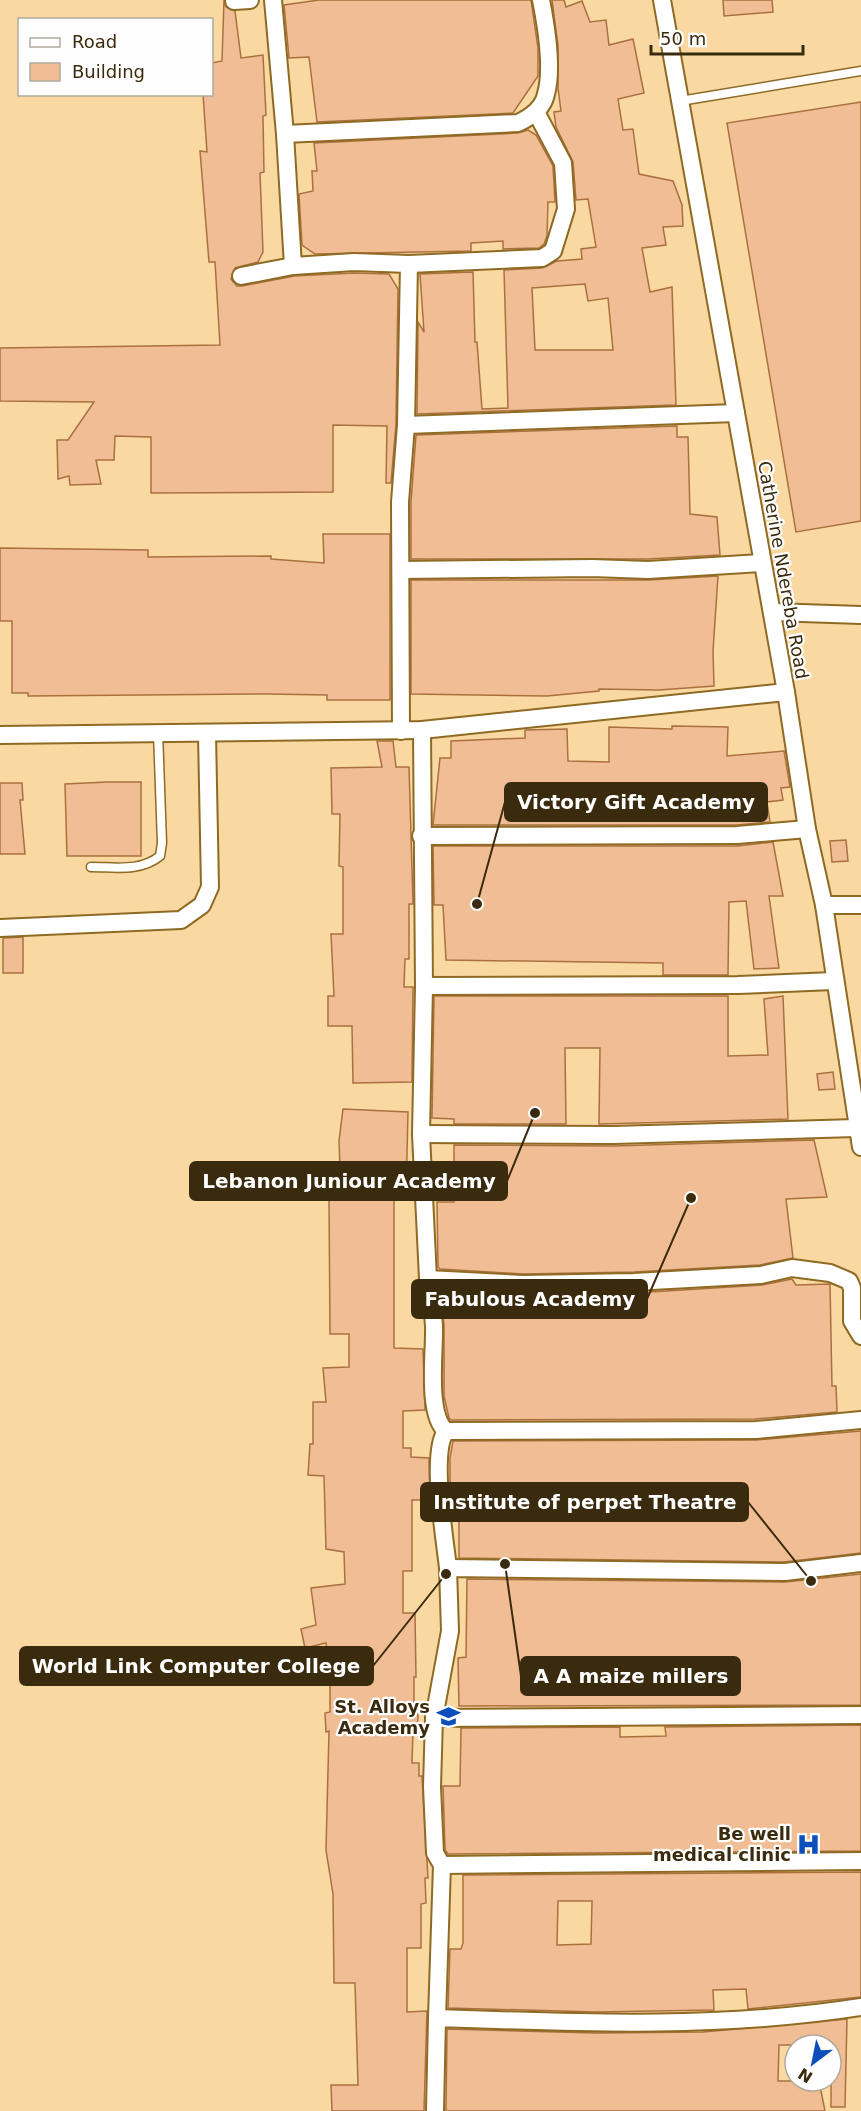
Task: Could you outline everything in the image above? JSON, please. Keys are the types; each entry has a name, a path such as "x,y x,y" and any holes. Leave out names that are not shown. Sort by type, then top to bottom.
{"street":[{"path":"273,0 285,134 293,266"},
{"path":"285,134 518,123 533,117 546,95 548,75 541,0"},
{"name":"Catherine Ndereba Road","path":"662,0 761,563 786,692 807,829 824,905 833,981 861,1147"},
{"path":"241,276 293,266 354,262 409,264 542,258 553,251 566,209 563,163 536,112"},
{"path":"401,731 400,502 406,425 409,264"},
{"path":"406,425 736,413"},
{"path":"401,570 592,568 648,570 761,563"},
{"path":"772,612 861,615"},
{"path":"0,735 422,730 786,692"},
{"path":"422,730 421,836 424,986 421,1134 428,1279 434,1325 433,1385 437,1420 446,1431"},
{"path":"0,928 182,920 202,905 210,887 207,734"},
{"path":"421,836 737,835 807,829"},
{"path":"824,905 861,905"},
{"path":"424,986 702,986 833,981"},
{"path":"421,1134 613,1135 856,1128"},
{"path":"428,1279 523,1284 634,1282 760,1275 792,1268 830,1273 849,1281 852,1288 852,1320 861,1336"},
{"path":"446,1431 756,1430 861,1420"},
{"path":"435,2111 442,1865 435,1853 433,1836 434,1718 450,1631 448,1568 439,1457 442,1436 446,1431"},
{"path":"448,1568 785,1572 861,1563"},
{"path":"434,1718 861,1715"},
{"path":"442,1865 861,1861"},
{"path":"437,2018 525,2022 743,2021 861,2007"}],"lane":[{"path":"680,100 861,70"},
{"path":"91,867 132,868 150,864 160,856 162,843 158,732"}],"building":[{"path":"224,0 226,7 235,11 241,58 263,55 266,115 263,116 264,172 260,173 263,252 258,262 235,268 231,279 237,286 242,286 294,276 389,274 398,289 396,424 391,483 386,483 387,426 333,425 333,492 151,493 151,437 115,436 114,460 96,460 101,484 70,485 69,476 58,479 57,440 68,440 94,402 0,401 0,348 220,345 215,262 209,262 200,151 207,152 203,96 213,96 213,63 222,61"},
{"path":"319,0 531,0 538,48 538,76 513,113 317,122 309,57 289,58 284,5"},
{"path":"552,0 564,0 566,7 582,1 590,22 606,20 609,45 633,39 644,93 618,99 623,130 633,129 639,174 673,181 682,205 683,226 663,227 666,245 642,248 650,292 672,287 676,405 417,414 418,322 424,332 420,274 473,272 475,342 477,342 482,409 508,408 504,270 542,268 557,261 582,259 581,249 596,247 588,199 576,200 573,162 556,127 554,112 561,111 558,88 558,46","holes":["585,284 588,301 608,298 613,350 535,350 532,288"]},
{"path":"723,0 772,0 773,12 724,16"},
{"path":"861,102 861,521 796,532 727,123"},
{"path":"528,130 536,135 553,166 555,202 548,202 547,236 544,244 539,248 503,249 503,241 471,243 471,251 315,254 302,245 299,194 313,191 312,171 317,171 314,143 518,133"},
{"path":"677,426 677,437 688,437 690,514 717,517 720,555 648,559 411,559 411,502 416,435"},
{"path":"323,534 390,534 390,700 327,700 327,695 28,696 28,693 12,693 12,621 0,621 0,548 148,550 148,557 271,556 271,559 324,563"},
{"path":"718,576 713,651 714,686 659,690 599,689 599,691 547,696 411,694 411,580 648,580"},
{"path":"672,726 728,727 727,756 784,751 790,787 781,788 783,800 767,802 770,822 737,825 433,825 440,758 451,758 451,741 525,738 525,730 567,729 568,761 609,762 609,727 672,729"},
{"path":"377,741 393,741 396,767 409,767 413,904 409,904 409,959 405,959 404,987 413,987 412,1082 353,1083 352,1026 328,1026 328,996 334,996 331,934 343,934 343,867 339,866 340,814 332,814 331,768 382,767"},
{"path":"141,782 141,856 67,856 65,784"},
{"path":"0,783 22,783 23,800 20,800 25,854 0,854"},
{"path":"846,840 848,861 832,862 830,841"},
{"path":"773,842 783,896 769,896 779,968 754,969 746,901 729,902 728,975 663,975 663,963 446,960 443,905 434,905 433,846 737,846"},
{"path":"23,937 23,973 3,973 3,938"},
{"path":"434,996 728,996 728,1056 768,1055 764,999 783,996 788,1119 599,1124 600,1048 565,1048 566,1124 454,1124 454,1119 432,1118"},
{"path":"833,1072 835,1089 819,1090 817,1074"},
{"path":"343,1109 408,1112 406,1196 394,1196 394,1348 423,1349 425,1410 403,1411 403,1448 411,1448 411,1457 429,1458 430,1500 412,1500 412,1571 403,1571 403,1613 415,1613 414,1707 416,1707 418,1716 417,1733 413,1733 412,1763 419,1763 419,1776 422,1776 428,1878 425,1878 426,1903 421,1904 421,1948 407,1948 407,2012 427,2011 424,2111 332,2111 331,2085 358,2085 355,1983 334,1983 333,1894 326,1850 329,1731 326,1732 325,1713 330,1712 330,1658 328,1658 326,1643 305,1648 301,1629 316,1625 311,1588 345,1584 344,1552 326,1549 324,1476 308,1475 310,1444 313,1444 313,1402 326,1402 323,1368 349,1367 349,1334 330,1334 329,1199 341,1198 339,1141"},
{"path":"814,1140 827,1197 786,1199 793,1258 760,1265 634,1272 523,1274 440,1269 438,1267 437,1202 454,1202 454,1145 613,1146"},
{"path":"792,1279 796,1285 830,1284 832,1386 836,1386 837,1412 755,1419 451,1420 449,1418 444,1396 444,1325 440,1290 523,1294 634,1293 762,1285"},
{"path":"861,1431 861,1553 784,1562 459,1558 459,1501 451,1500 450,1496 450,1458 453,1441 756,1440"},
{"path":"861,1574 861,1705 459,1706 458,1658 466,1657 467,1579 785,1582"},
{"path":"861,1725 861,1851 448,1854 445,1850 443,1786 460,1786 461,1728 620,1727 620,1737 666,1736 665,1727"},
{"path":"861,1872 861,1997 748,2009 746,1989 713,1990 714,2010 596,2012 448,2008 450,1949 461,1949 463,1943 463,1875","holes":["558,1901 592,1901 591,1944 557,1945"]},
{"path":"847,2019 845,2107 831,2107 831,2093 843,2093 843,2033 783,2033 783,2045 779,2045 778,2081 783,2081 783,2093 821,2093 825,2111 446,2111 447,2029 596,2033 703,2032"}],"place":[{"name":"Victory Gift Academy","path":"477,904"},
{"name":"Lebanon Juniour Academy","path":"535,1113"},
{"name":"Fabulous Academy","path":"691,1198"},
{"name":"A A maize millers","path":"505,1564"},
{"name":"World Link Computer College","path":"446,1574"},
{"name":"Institute of perpet Theatre","path":"811,1581"},
{"name":"St. Alloys Academy","path":"448,1717"},
{"name":"Be well medical clinic","path":"809,1844"}]}
